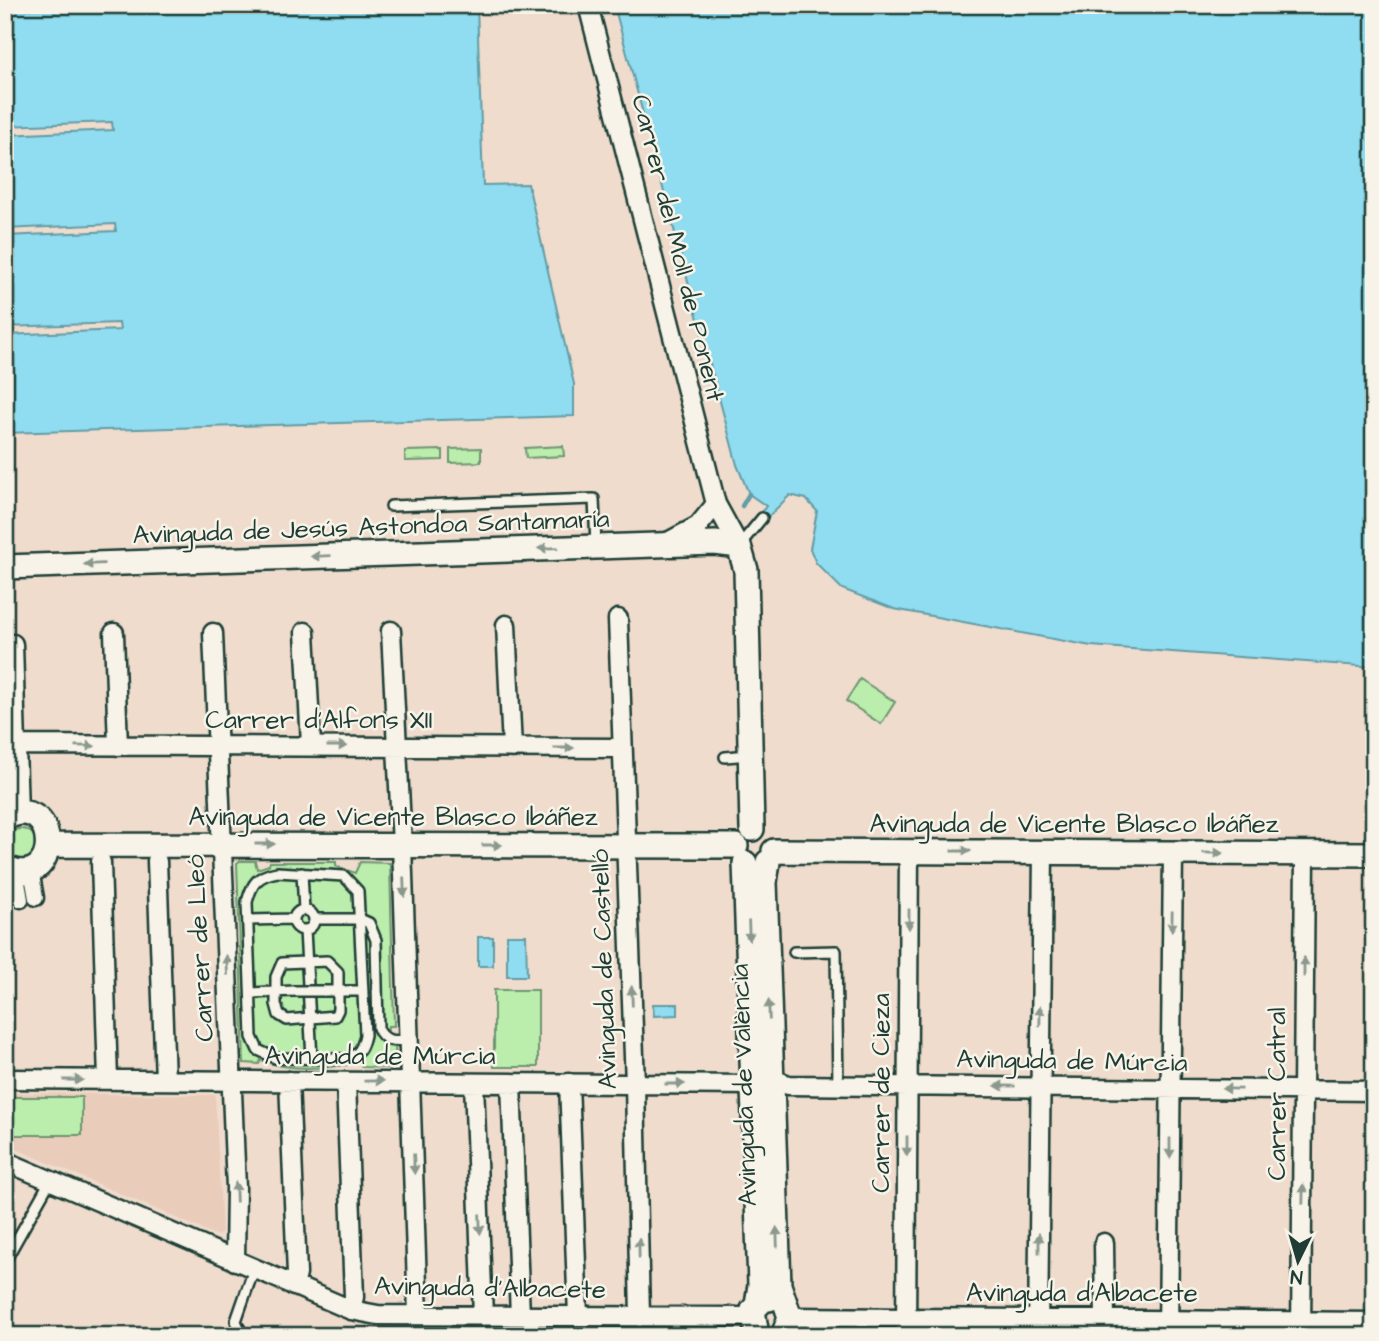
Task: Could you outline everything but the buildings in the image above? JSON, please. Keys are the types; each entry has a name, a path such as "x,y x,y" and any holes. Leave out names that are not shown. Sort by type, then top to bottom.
{"street":[{"name":"Carrer del Moll de Ponent","path":"588,5 716,504 739,546"},
{"path":"663,545 698,526 716,504"},
{"name":"Avinguda de Jesús Astondoa Santamaría","path":"5,567 663,545 739,546"},
{"path":"739,546 746,570 752,829"},
{"name":"Avinguda de Castelló","path":"618,619 626,756 626,846 640,1317"},
{"path":"506,625 512,748"},
{"path":"391,631 410,1040 418,1315"},
{"path":"305,632 311,746"},
{"path":"114,633 118,746"},
{"name":"Carrer de Lleó","path":"213,633 232,1081 237,1244 235,1261"},
{"path":"13,644 17,745 12,816 28,815 44,826 49,845 44,860 13,870 29,899"},
{"name":"Carrer d'Alfons XII","path":"17,745 512,748 626,756"},
{"path":"752,829 768,833 771,856 757,867 740,855 741,835 752,829"},
{"name":"Avinguda de Vicente Blasco Ibáñez","path":"49,845 101,853 157,852 221,844 626,846 740,855"},
{"name":"Avinguda de Vicente Blasco Ibáñez","path":"771,856 909,851 1374,854"},
{"name":"Carrer de Cieza","path":"907,1327 909,851"},
{"path":"157,852 165,1080"},
{"path":"1038,1327 1043,852"},
{"path":"1169,1328 1172,852"},
{"path":"101,853 108,1080"},
{"name":"Carrer Catral","path":"1301,1328 1305,853"},
{"name":"Avinguda de València","path":"740,855 763,1081"},
{"name":"Avinguda de València","path":"770,1324 760,1285 765,882 771,856"},
{"name":"Avinguda de Múrcia","path":"5,1079 635,1084 763,1081 788,1085 1374,1091"},
{"path":"289,1081 297,1274 294,1286"},
{"path":"346,1082 354,1297 351,1310"},
{"path":"474,1083 484,1316"},
{"path":"511,1083 520,1316"},
{"path":"569,1083 578,1316"},
{"name":"Avinguda d'Albacete","path":"5,1161 351,1310 378,1315 640,1317 770,1324 907,1327 1038,1327 1105,1320 1169,1328 1301,1328 1374,1322"},
{"path":"1104,1243 1105,1320"}],"lane":[{"path":"391,506 594,499 596,547"},
{"path":"739,546 762,519"},
{"path":"725,757 750,755"},
{"path":"276,872 302,873 344,876 358,891 363,991 362,1047 356,1055 346,1059 275,1058 258,1050 252,1037 247,902 254,881 276,872"},
{"path":"302,873 304,910 314,919 360,919 369,923 376,940 377,1028 381,1036 389,1041 410,1040"},
{"path":"248,920 294,919 304,910"},
{"path":"294,919 299,929 305,930 310,928 314,919"},
{"path":"305,930 312,1059"},
{"path":"794,952 836,951 838,1085"},
{"path":"327,961 334,965 338,972 338,991 338,1010 335,1016 287,1020 279,1015 275,991 277,969 282,963 327,961"},
{"path":"251,992 363,991"},
{"path":"5,1261 50,1181"},
{"path":"248,1336 241,1332 236,1321 254,1269"}],"shaded area":[{"path":"5,1093 215,1095 222,1232 218,1236 5,1144"}],"green space":[{"path":"563,446 564,456 526,458 525,448"},
{"path":"481,448 481,462 450,463 450,449"},
{"path":"443,450 443,460 405,461 405,451"},
{"path":"860,679 895,702 881,724 846,701"},
{"path":"21,829 32,834 37,845 32,856 21,861 10,856 5,845 10,834"},
{"path":"255,861 257,869 269,865 270,862 336,862 336,866 355,873 360,862 390,863 394,1026 388,1026 387,1046 395,1047 396,1063 391,1068 362,1067 359,1061 310,1068 283,1066 261,1060 259,1064 244,1063 237,863"},
{"path":"494,990 538,990 538,1067 494,1067"},
{"path":"9,1097 82,1097 82,1135 9,1135"}],"water":[{"path":"108,5 477,5 483,185 528,184 574,384 574,416 5,433 5,335 120,330 119,323 5,327 5,236 116,231 115,224 5,229 5,135 113,130 112,122 5,126 5,10"},
{"path":"614,5 1374,5 1374,667 1091,646 894,609 842,589 816,563 810,549 817,511 806,499 790,495 765,520 759,516 766,506 749,494 737,465"},
{"path":"507,935 526,935 527,976 507,976"},
{"path":"478,937 493,937 493,966 478,966"},
{"path":"653,1004 678,1004 678,1015 654,1016"}],"waterway":[{"path":"742,506 749,494"}]}
